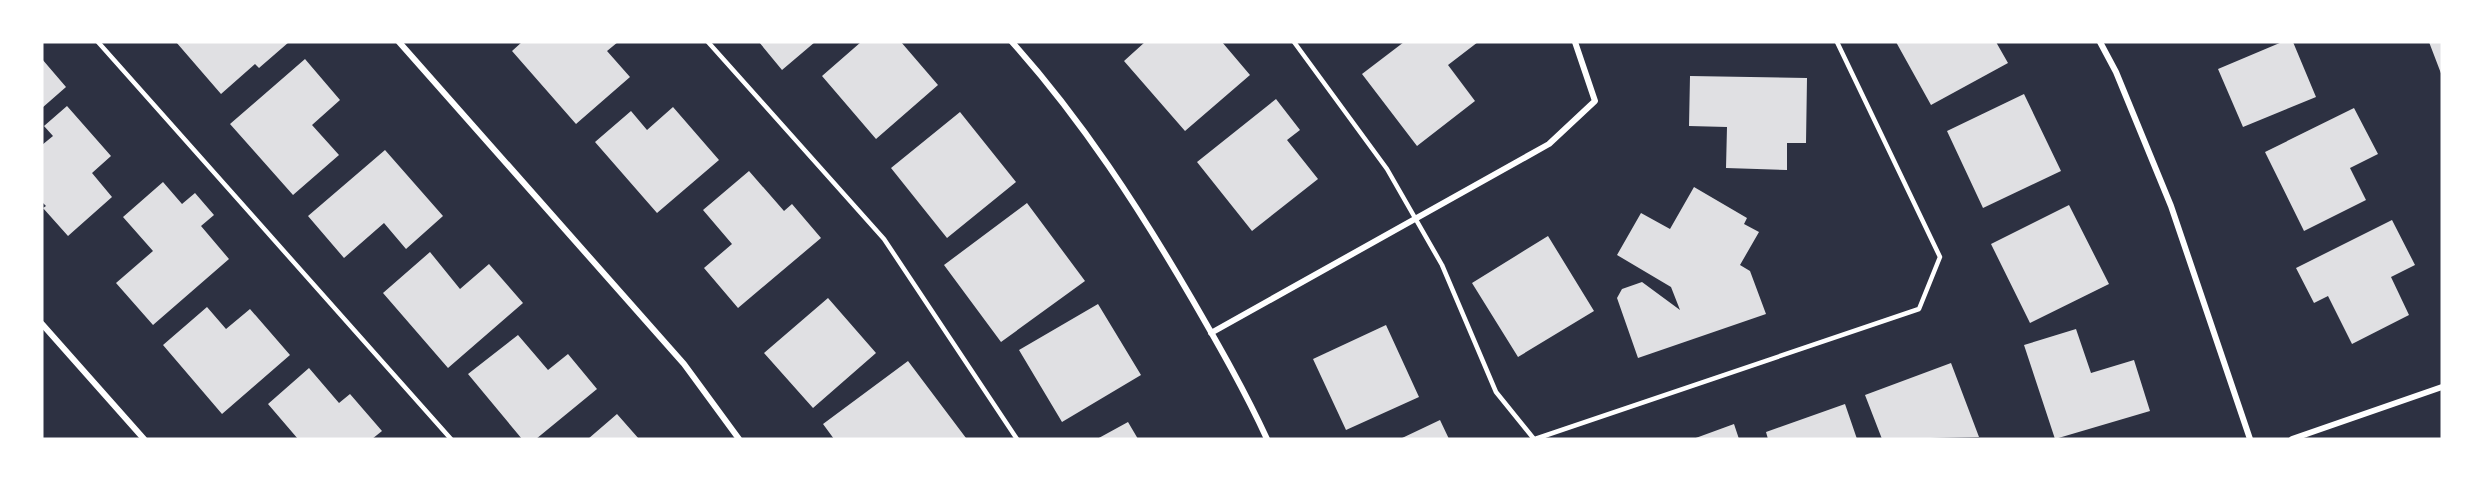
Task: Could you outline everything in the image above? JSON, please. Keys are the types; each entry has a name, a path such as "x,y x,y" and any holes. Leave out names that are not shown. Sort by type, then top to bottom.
{"street":[{"path":"399,42 684,364 740,439"},
{"path":"1012,42 1097,147 1163,249 1267,439"},
{"path":"1211,333 1549,144 1595,101 1575,42"},
{"path":"2100,42 2116,72 2170,206 2250,439"},
{"path":"42,324 144,439"},
{"path":"2292,439 2442,387"}],"lane":[{"path":"98,42 450,439"},
{"path":"708,42 884,239 1017,439"},
{"path":"1294,42 1387,169 1442,265 1496,392 1534,439 1919,309 1940,257 1837,42"}],"building":[{"path":"176,42 289,42 259,68 255,64 221,94"},
{"path":"522,42 618,42 607,51 630,77 576,124 512,51"},
{"path":"759,42 815,42 782,70"},
{"path":"861,42 901,42 938,85 876,139 822,76"},
{"path":"1145,42 1222,42 1250,75 1185,131 1124,61"},
{"path":"1404,42 1478,42 1448,65 1475,101 1417,146 1362,74"},
{"path":"1896,42 1996,42 2008,63 1931,105"},
{"path":"2282,42 2293,42 2316,97 2243,127 2218,69"},
{"path":"2429,42 2442,42 2442,76"},
{"path":"42,59 66,87 42,108"},
{"path":"305,59 340,100 312,125 339,155 293,195 230,124"},
{"path":"1690,76 1807,78 1806,143 1787,143 1787,170 1726,168 1727,127 1689,126"},
{"path":"2024,94 2061,171 1983,208 1947,131"},
{"path":"1276,99 1300,130 1287,140 1318,179 1252,231 1197,162"},
{"path":"67,106 111,156 92,173 112,197 68,236 43,208 46,206 42,202 42,145 53,136 44,126"},
{"path":"673,107 719,160 657,213 595,142 631,111 647,130"},
{"path":"2354,108 2378,154 2350,168 2366,200 2304,231 2265,152"},
{"path":"960,112 1016,182 947,238 891,168"},
{"path":"385,150 443,216 406,249 384,223 344,258 308,216"},
{"path":"749,171 784,211 792,204 821,238 738,308 704,268 732,244 703,210"},
{"path":"163,182 182,204 195,193 214,215 201,226 229,259 153,325 116,283 153,251 123,217"},
{"path":"1694,187 1747,218 1744,224 1759,232 1740,265 1750,271 1766,314 1638,358 1617,298 1622,289 1642,282 1680,310 1671,287 1617,255 1641,213 1670,229"},
{"path":"1027,203 1085,281 1001,342 944,265"},
{"path":"2069,205 2109,284 2030,323 1991,244"},
{"path":"2392,220 2415,265 2391,277 2409,315 2352,344 2328,296 2314,303 2296,268"},
{"path":"1548,236 1594,311 1518,357 1472,283"},
{"path":"430,252 460,289 489,264 523,303 448,368 383,293"},
{"path":"828,298 876,353 813,408 764,353"},
{"path":"1098,304 1141,375 1062,422 1019,350"},
{"path":"207,307 226,329 250,309 290,355 222,414 163,345"},
{"path":"1386,325 1419,397 1346,430 1313,359"},
{"path":"2076,329 2091,373 2134,360 2150,411 2055,439 2024,345"},
{"path":"518,335 548,370 568,354 597,389 536,439 522,439 468,374"},
{"path":"908,361 966,438 834,439 823,424"},
{"path":"1951,363 1979,437 1882,439 1865,395"},
{"path":"309,368 339,403 350,394 382,431 372,439 298,439 268,404"},
{"path":"1845,404 1857,439 1768,439 1766,432"},
{"path":"617,414 639,439 588,439"},
{"path":"1440,420 1449,439 1400,439"},
{"path":"1128,422 1138,439 1097,439"},
{"path":"1734,424 1739,439 1693,439"}]}
